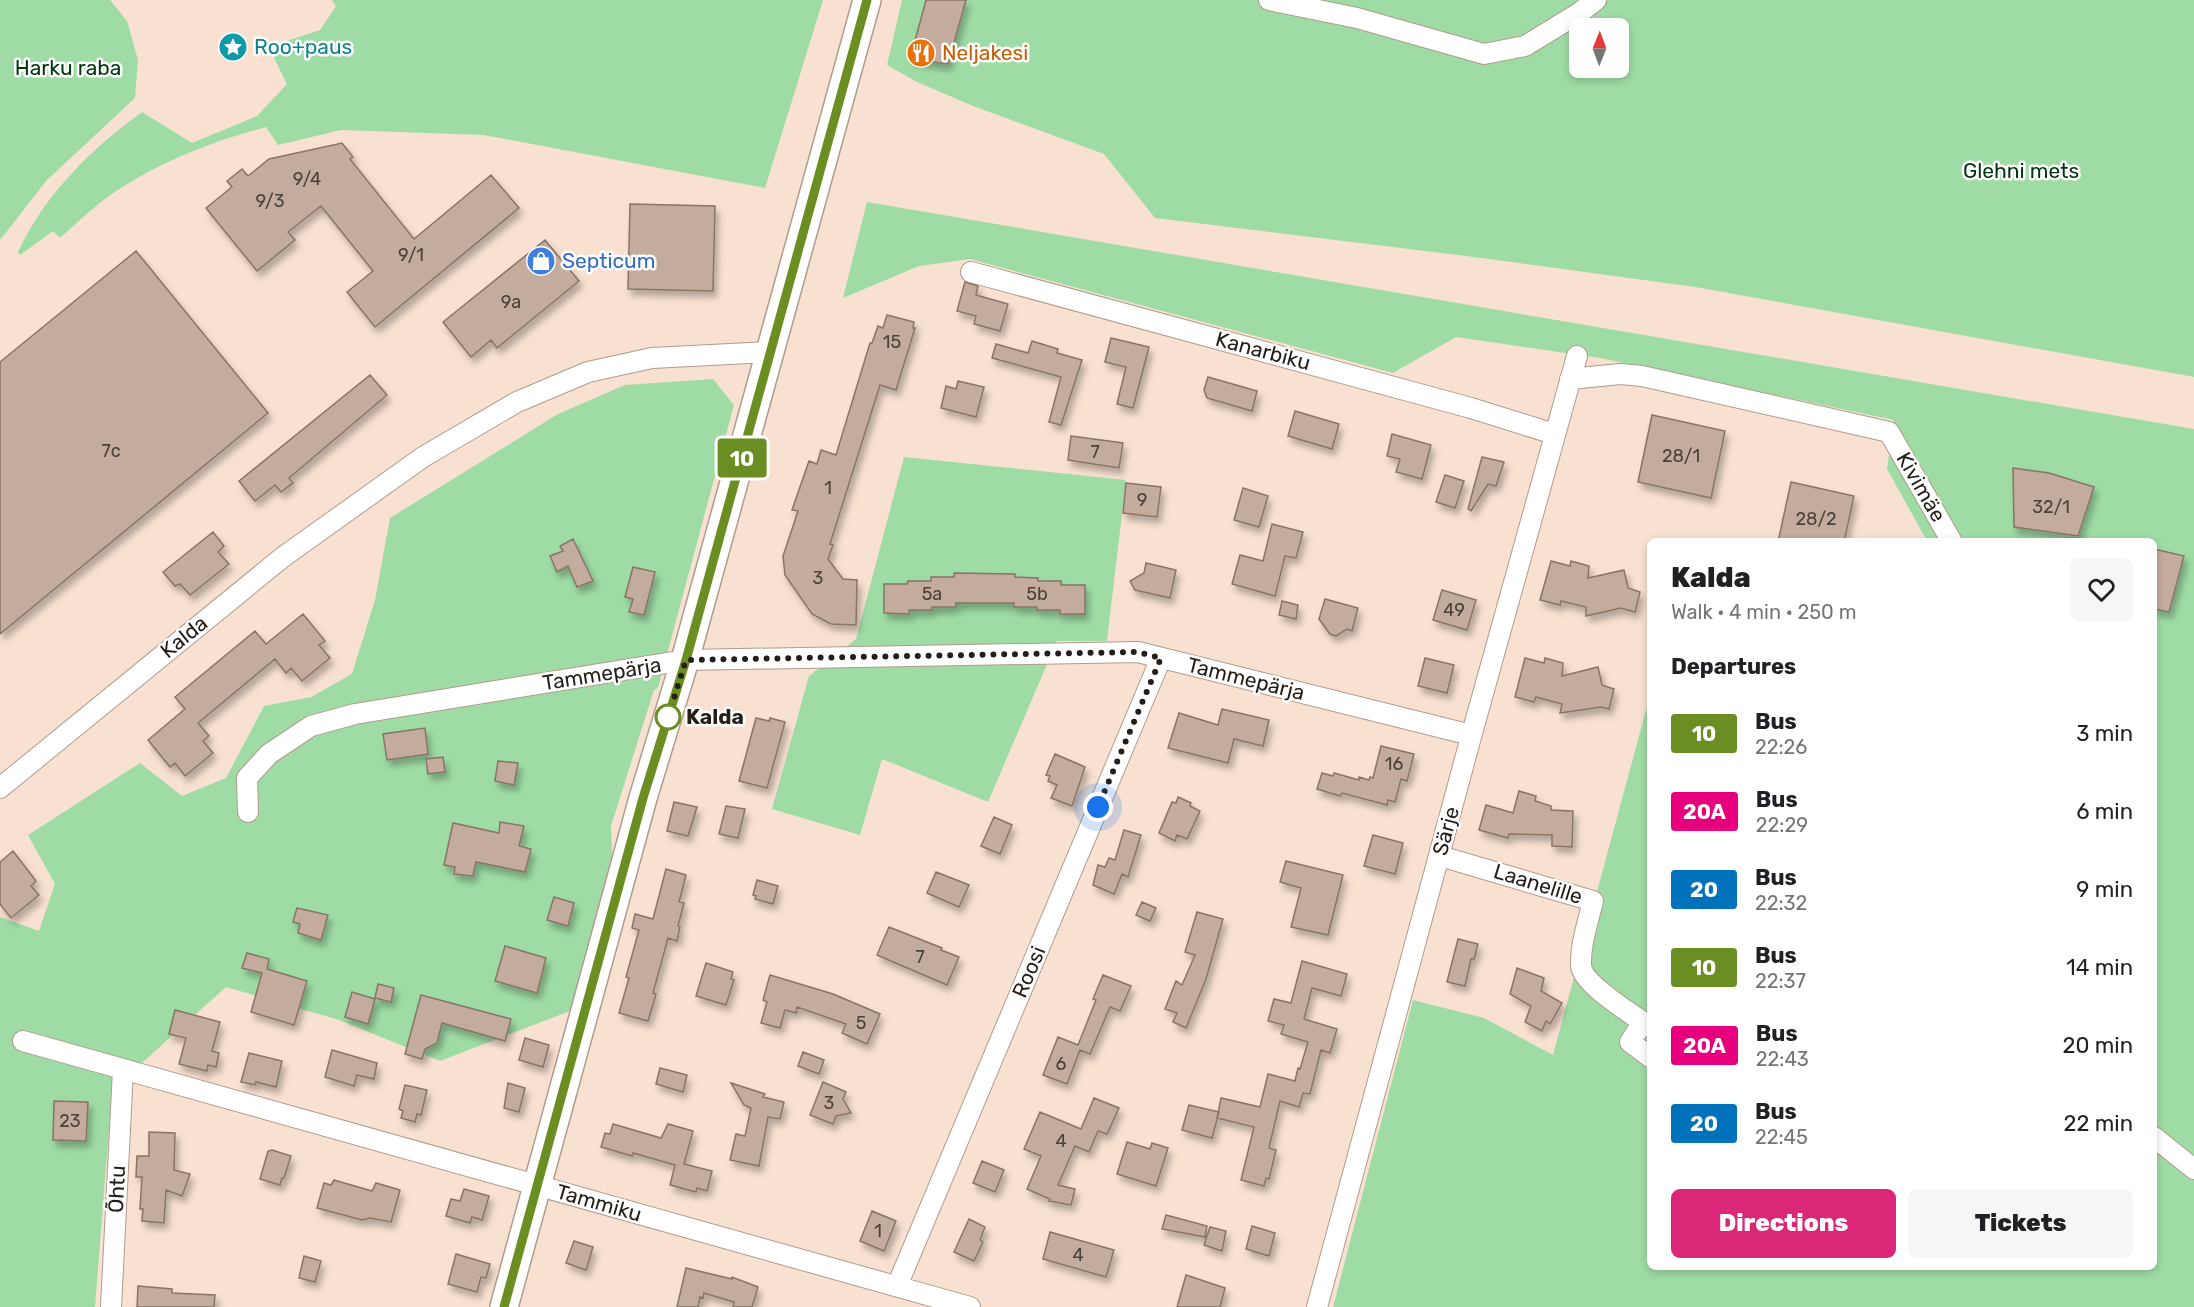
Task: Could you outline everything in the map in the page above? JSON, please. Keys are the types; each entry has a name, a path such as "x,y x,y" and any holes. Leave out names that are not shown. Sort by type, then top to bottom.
{"main road":[{"path":"504,1307 643,798 686,660 867,0"}],"street":[{"path":"1269,0 1357,18 1484,54 1525,46 1596,0"},
{"name":"Kanarbiku","path":"971,272 1471,408 1554,434"},
{"name":"Kalda","path":"0,788 283,557 423,458 517,402 588,372 652,358 771,352"},
{"name":"Särje","path":"1317,1307 1471,735 1577,356"},
{"name":"Kivimäe","path":"1570,379 1620,374 1642,376 1890,432 1950,538"},
{"name":"Tammepärja","path":"248,812 247,778 268,754 311,726 355,714 686,660 1138,652 1471,735"},
{"name":"Roosi","path":"897,1286 1161,658"},
{"name":"Laanelille","path":"1440,856 1593,901 1582,951 1581,969 1596,989 1647,1024 1630,1042 1647,1055"},
{"name":"Tammiku","path":"23,1041 970,1307"},
{"name":"Õhtu","path":"111,1307 123,1070"},
{"path":"2157,1139 2194,1169"}],"green space":[{"name":"Harku raba","path":"0,0 110,0 127,21 138,60 135,98 47,180 0,240"},
{"path":"332,0 823,0 765,188 484,135 341,130 278,145 266,127 204,147 165,163 103,201 60,238 53,231 20,255 18,252 29,231 71,174 105,141 142,112 192,143 257,116 287,84 274,58 278,44 320,30 336,6"},
{"name":"Glehni mets","path":"902,0 2194,0 2194,377 1695,287 1155,218 1104,154 973,106 917,82 887,65"},
{"path":"867,202 2194,429 2194,1307 1333,1307 1413,1000 1484,1018 1553,1055 1647,706 1647,1270 2157,1270 2157,538 1925,538 1887,469 1894,420 1600,358 1456,337 1393,373 970,259 919,266 843,298"},
{"path":"713,379 734,405 658,688 654,690 611,826 612,855 570,1011 440,1061 339,1020 226,987 112,1090 95,1307 0,1307 0,917 39,931 55,884 28,835 140,763 182,796 226,778 264,706 311,697 352,674 375,600 390,518 558,414 625,385"},
{"path":"904,457 1126,480 1107,641 1057,641 988,802 882,759 860,835 772,809 809,676 856,639"}],"building":[{"path":"926,0 966,0 948,64 910,59"},
{"path":"342,143 353,157 350,159 414,239 491,175 519,208 375,327 347,292 373,271 321,206 288,232 295,240 257,271 206,208 232,187 227,181 242,169 248,176 269,159"},
{"path":"630,204 715,206 713,291 628,289"},
{"path":"545,240 579,281 497,348 491,340 471,357 443,322"},
{"path":"136,251 268,413 0,634 0,362"},
{"path":"965,282 978,286 976,295 1008,304 1000,331 974,324 976,316 957,311"},
{"path":"887,315 914,322 913,328 915,328 896,390 880,385 830,544 833,545 828,559 843,579 857,580 856,625 831,624 812,614 785,575 783,556 798,511 792,510 809,461 817,464 821,450 836,455 870,343 872,343 878,326 883,328"},
{"path":"1111,338 1149,347 1133,408 1117,404 1126,367 1105,362"},
{"path":"1032,341 1058,349 1057,353 1082,360 1061,425 1049,422 1061,377 992,358 996,344 1028,353"},
{"path":"370,375 387,395 289,478 293,483 281,492 275,485 255,501 239,481"},
{"path":"1208,377 1257,391 1252,411 1207,398 1204,390"},
{"path":"958,381 984,387 976,417 941,408 946,386 956,389"},
{"path":"1295,411 1339,424 1332,449 1288,436"},
{"path":"1652,415 1725,431 1711,498 1638,482"},
{"path":"1392,434 1431,445 1422,479 1396,472 1400,459 1387,456"},
{"path":"1071,436 1123,443 1119,468 1068,460"},
{"path":"1482,457 1504,462 1496,486 1488,484 1471,511 1468,509"},
{"path":"2013,468 2049,473 2094,487 2078,536 2014,527"},
{"path":"1445,475 1464,481 1455,508 1436,502"},
{"path":"1791,482 1854,496 1845,538 1779,538"},
{"path":"1126,483 1161,487 1157,517 1123,513"},
{"path":"1243,488 1268,496 1259,527 1234,520"},
{"path":"1272,524 1303,532 1296,558 1285,556 1275,596 1232,584 1240,555 1263,561"},
{"path":"213,532 224,546 218,552 229,564 190,595 180,584 175,586 163,572"},
{"path":"573,539 593,581 577,587 568,566 557,572 550,556 563,551 560,546"},
{"path":"2157,550 2184,556 2169,612 2157,610"},
{"path":"1551,561 1570,566 1571,561 1589,566 1588,578 1624,570 1628,588 1640,592 1635,612 1621,608 1586,616 1586,607 1561,601 1560,605 1540,600"},
{"path":"1146,563 1176,570 1170,598 1135,590 1130,581 1144,573"},
{"path":"633,567 655,572 644,615 629,612 633,599 625,597"},
{"path":"954,573 1015,574 1015,577 1038,578 1038,581 1061,581 1061,585 1085,585 1085,614 1060,614 1060,610 1014,607 1014,603 956,603 956,607 909,610 909,614 884,613 884,584 931,581 931,577 954,577"},
{"path":"1442,590 1476,600 1467,630 1433,620"},
{"path":"1325,599 1358,608 1352,631 1347,629 1336,636 1330,634 1319,619"},
{"path":"1282,601 1298,605 1296,619 1279,615"},
{"path":"303,614 325,641 319,645 330,658 302,681 291,668 286,673 275,659 198,723 209,736 203,741 213,753 185,776 175,763 170,767 148,740 185,709 175,697 255,631 266,644"},
{"path":"1425,658 1454,665 1447,693 1418,686"},
{"path":"1525,658 1544,663 1545,658 1563,663 1562,676 1598,667 1602,685 1614,689 1609,709 1601,707 1560,713 1562,704 1536,697 1534,702 1515,697"},
{"path":"1222,709 1269,720 1263,746 1234,739 1228,763 1168,748 1179,713 1218,725"},
{"path":"756,718 769,721 770,718 785,722 767,788 739,781"},
{"path":"425,728 428,754 387,760 383,734"},
{"path":"1381,746 1414,754 1407,781 1401,779 1395,802 1388,800 1387,805 1317,789 1322,773 1333,776 1334,773 1359,780 1359,777 1369,780 1370,777 1373,778"},
{"path":"1055,754 1085,767 1072,806 1051,798 1057,785 1048,781 1050,776 1046,775"},
{"path":"443,757 445,772 428,774 426,759"},
{"path":"498,761 518,763 514,785 495,781"},
{"path":"1519,791 1536,796 1535,801 1551,806 1551,810 1573,811 1572,847 1552,846 1552,835 1509,834 1508,838 1479,830 1486,805 1513,813"},
{"path":"1178,797 1191,803 1190,806 1200,811 1187,839 1177,835 1175,841 1159,833 1172,802 1176,803"},
{"path":"674,802 697,807 688,836 667,831"},
{"path":"726,806 745,809 738,838 719,834"},
{"path":"994,817 1012,825 1000,854 981,846"},
{"path":"500,822 524,826 519,846 531,849 525,872 476,862 473,876 454,874 455,867 444,865 453,823 499,833"},
{"path":"1124,830 1141,835 1128,877 1122,874 1114,894 1093,885 1098,865 1105,867 1109,858 1115,860"},
{"path":"1373,835 1403,843 1395,874 1364,866"},
{"path":"13,851 36,881 31,886 39,895 11,918 0,904 0,862"},
{"path":"1286,861 1343,875 1328,935 1291,927 1301,888 1280,882"},
{"path":"666,869 686,875 679,902 684,903 677,941 668,938 648,1021 619,1013 639,930 632,928 635,914 653,919"},
{"path":"936,872 969,885 959,907 927,893"},
{"path":"757,880 778,886 773,904 755,899 756,896 753,895"},
{"path":"554,897 574,903 568,926 547,920"},
{"path":"1142,902 1156,908 1150,921 1136,915"},
{"path":"297,908 328,915 321,940 298,933 300,924 293,922"},
{"path":"1197,912 1223,919 1206,979 1186,1028 1173,1022 1177,1013 1165,1009 1176,981 1182,985 1195,955 1185,952"},
{"path":"889,927 959,957 947,985 877,955"},
{"path":"1458,939 1478,944 1474,959 1471,959 1465,986 1447,982"},
{"path":"505,946 546,958 537,993 495,981"},
{"path":"247,953 269,959 267,969 307,981 294,1025 251,1012 262,973 242,968"},
{"path":"1302,961 1347,974 1341,996 1312,988 1304,1019 1337,1029 1330,1053 1321,1050 1310,1094 1303,1093 1299,1107 1280,1101 1269,1148 1276,1150 1269,1179 1266,1178 1264,1186 1241,1180 1254,1127 1217,1118 1221,1098 1260,1107 1268,1074 1295,1081 1308,1042 1281,1034 1284,1025 1268,1021 1274,999 1291,1003"},
{"path":"706,963 733,972 731,979 734,980 726,1005 696,996"},
{"path":"1517,968 1544,978 1541,991 1562,1003 1550,1024 1546,1021 1542,1031 1525,1022 1531,1006 1510,994"},
{"path":"770,975 833,994 880,1014 867,1044 842,1033 846,1024 797,1007 796,1013 785,1010 780,1028 761,1023 767,1002 763,1000"},
{"path":"1103,975 1131,986 1120,1011 1110,1007 1090,1054 1080,1050 1067,1084 1043,1075 1058,1037 1078,1045 1096,1000 1093,999"},
{"path":"378,984 394,988 391,1002 375,998"},
{"path":"352,992 375,999 368,1024 345,1017"},
{"path":"421,995 511,1019 505,1041 442,1023 437,1043 425,1049 422,1059 405,1054"},
{"path":"175,1010 220,1022 212,1051 219,1053 216,1067 208,1065 207,1071 179,1064 186,1038 169,1034"},
{"path":"525,1038 549,1045 543,1067 519,1060"},
{"path":"332,1050 377,1063 374,1079 357,1075 354,1086 325,1077"},
{"path":"803,1052 824,1060 819,1074 798,1066"},
{"path":"249,1053 282,1061 276,1087 256,1082 255,1085 241,1082"},
{"path":"660,1068 687,1075 683,1092 656,1084"},
{"path":"823,1082 846,1092 843,1099 851,1113 836,1116 833,1124 810,1115"},
{"path":"508,1083 525,1088 519,1112 504,1108"},
{"path":"731,1083 765,1094 763,1097 784,1102 780,1119 768,1117 759,1166 730,1160 736,1134 745,1136 751,1108 744,1105"},
{"path":"405,1085 427,1090 421,1115 417,1114 415,1122 401,1118 403,1111 399,1109"},
{"path":"1094,1098 1119,1108 1107,1134 1098,1131 1089,1152 1075,1146 1058,1185 1075,1189 1071,1205 1049,1201 1050,1199 1027,1189 1041,1156 1024,1149 1040,1112 1081,1129"},
{"path":"54,1101 88,1102 86,1141 53,1140"},
{"path":"1189,1105 1219,1112 1212,1138 1182,1130"},
{"path":"613,1124 661,1138 668,1124 693,1131 684,1164 712,1171 707,1191 697,1188 696,1192 670,1185 675,1165 601,1147 605,1133 610,1134"},
{"path":"149,1132 175,1133 174,1170 190,1174 182,1196 166,1190 164,1223 142,1221 143,1209 140,1209 142,1177 136,1177 137,1156 149,1156"},
{"path":"1127,1142 1150,1149 1152,1143 1168,1148 1156,1186 1117,1174"},
{"path":"272,1150 291,1156 280,1185 260,1179 268,1151"},
{"path":"982,1161 1004,1170 995,1192 973,1183"},
{"path":"334,1180 372,1191 376,1183 400,1190 391,1222 370,1218 362,1220 317,1208 324,1183 331,1185"},
{"path":"464,1189 489,1196 482,1220 472,1217 470,1223 446,1216 451,1199 460,1201"},
{"path":"872,1211 896,1221 884,1251 860,1241"},
{"path":"1166,1215 1207,1226 1205,1237 1162,1229"},
{"path":"969,1219 985,1227 980,1240 983,1242 974,1261 954,1252"},
{"path":"1252,1226 1275,1233 1269,1256 1246,1249"},
{"path":"1210,1227 1226,1231 1222,1251 1204,1245"},
{"path":"1050,1232 1114,1250 1106,1277 1043,1259"},
{"path":"574,1241 593,1247 586,1270 566,1263"},
{"path":"456,1254 490,1264 486,1278 481,1277 477,1292 448,1284"},
{"path":"304,1256 321,1261 315,1282 299,1278"},
{"path":"686,1268 732,1279 732,1277 758,1287 752,1307 733,1307 734,1302 704,1293 703,1298 700,1297 698,1307 677,1307"},
{"path":"1186,1275 1225,1288 1220,1307 1177,1307"},
{"path":"138,1286 172,1289 172,1293 215,1295 214,1307 137,1307"}],"bus line":[{"name":"10","path":"504,1307 643,798 686,660 867,0"}],"place":[{"name":"Roo+paus","path":"233,47"},
{"name":"Neljakesi","path":"921,53"},
{"name":"Septicum","path":"541,261"},
{"name":"Kalda","path":"668,717"}],"route":[{"path":"668,717 686,660 1138,652 1161,658 1098,807"}]}
